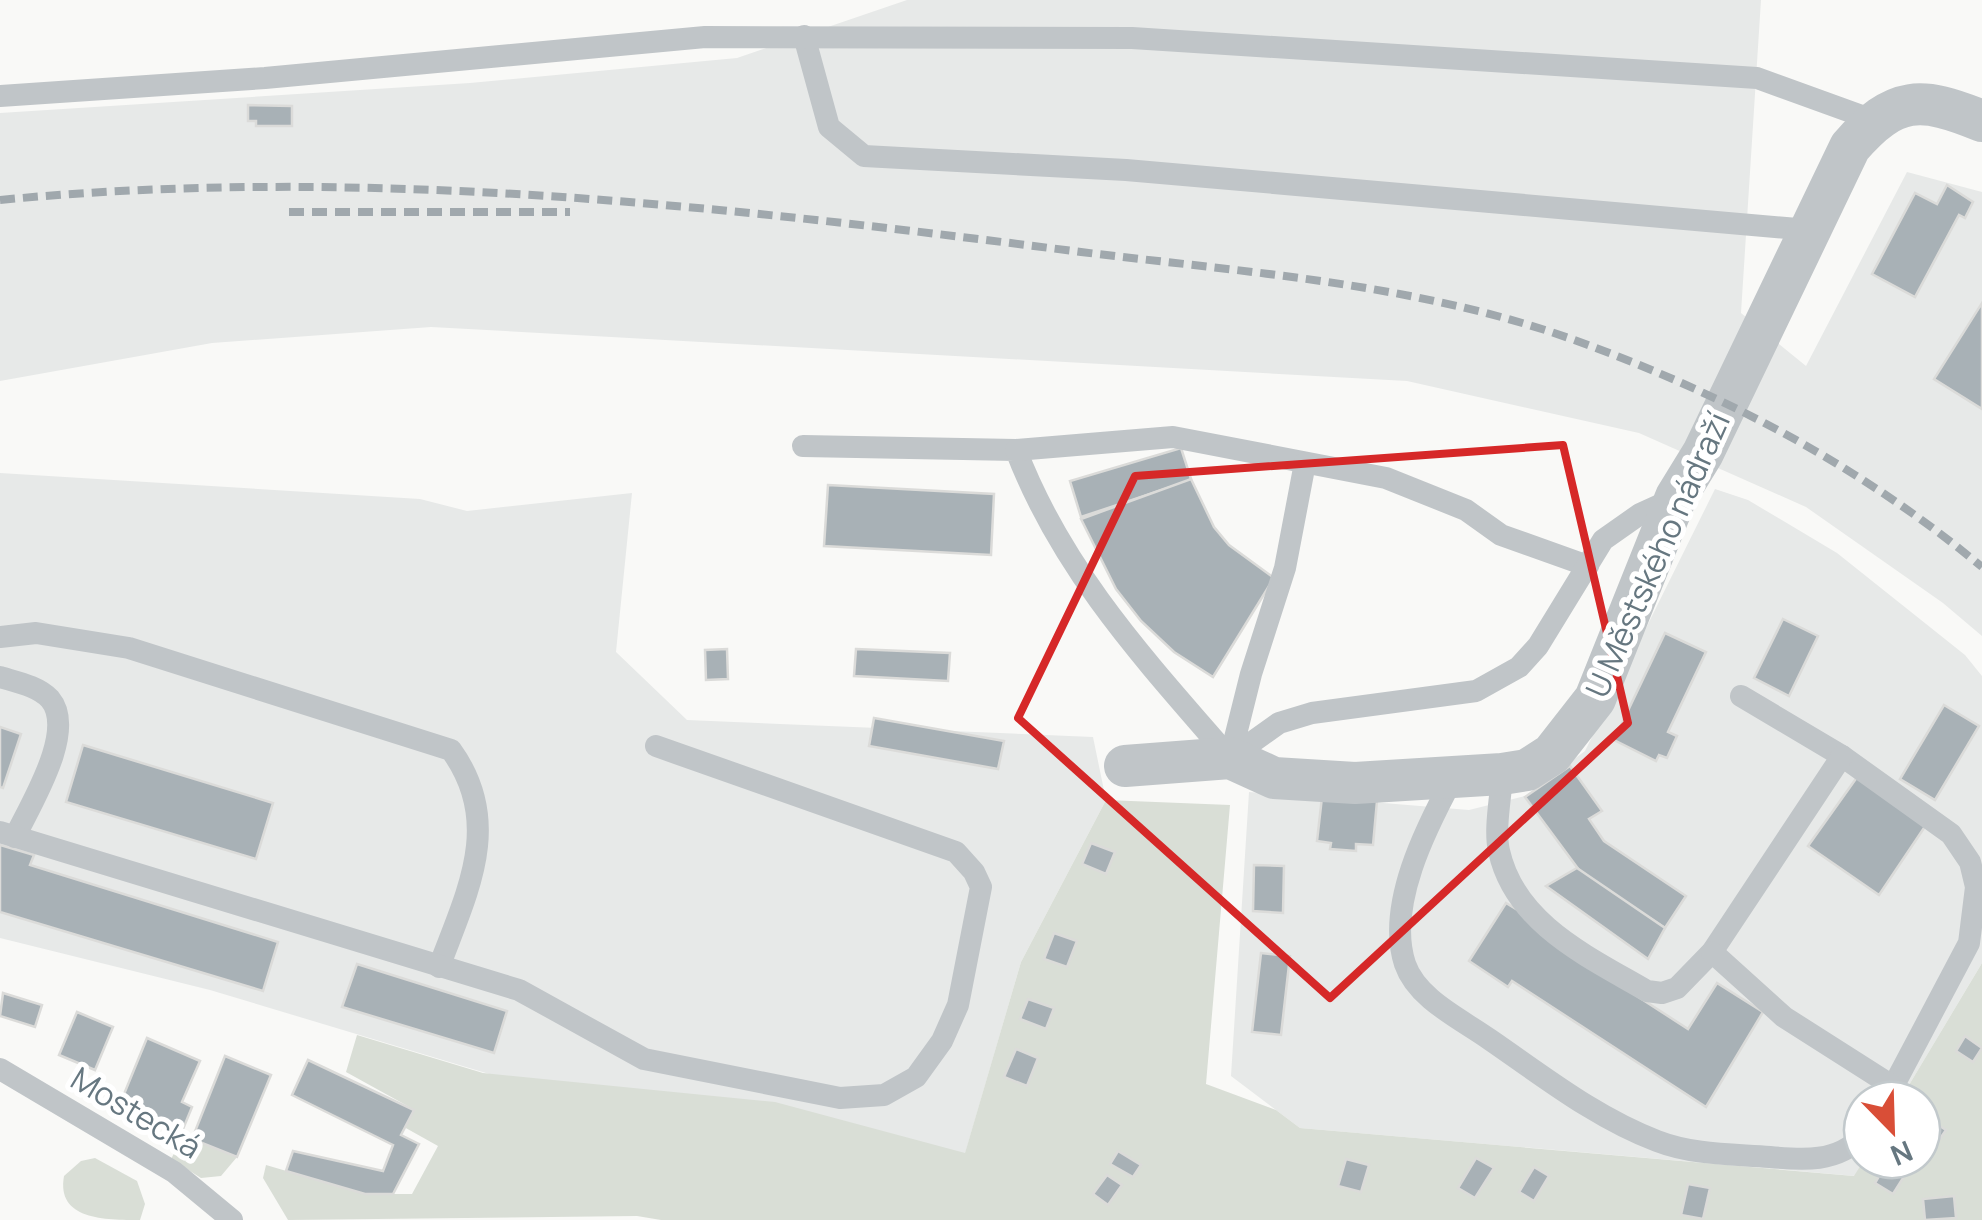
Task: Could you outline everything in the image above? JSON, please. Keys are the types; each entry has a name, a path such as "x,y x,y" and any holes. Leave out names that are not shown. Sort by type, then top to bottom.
{"street":[{"path":"1873,120 1910,102 1945,106 1982,121"},
{"name":"U Městského nádraží","path":"1125,766 1230,758 1274,778 1355,782 1502,774 1526,770 1552,754 1595,699 1676,497 1703,453 1850,147 1873,120"}],"lane":[{"path":"804,36 829,126 864,156 1126,170 1809,230"},
{"path":"0,96 264,78 705,37 1132,38 1757,78 1873,120"},
{"path":"803,446 1016,450 1174,438 1386,478 1466,510 1500,535 1588,566"},
{"path":"1016,450 1048,524 1088,590 1230,758"},
{"path":"1230,758 1285,568 1305,462"},
{"path":"1230,758 1279,723 1312,713 1476,691 1501,680 1538,646 1602,540 1640,514 1676,497"},
{"path":"0,637 36,633 129,648 451,750 468,774 480,824 474,874 438,966"},
{"path":"0,677 36,688 52,700 60,725 54,752 8,835 519,990 644,1058 840,1098 884,1096 916,1076 942,1041 958,1005 981,887 974,872 956,852 656,746"},
{"path":"1741,696 1842,756 1951,834 1970,862 1976,887 1969,943 1897,1080"},
{"path":"1502,774 1498,850 1528,910 1565,942 1647,991 1662,993 1677,988 1712,952 1842,756"},
{"path":"1454,778 1418,842 1400,932 1404,962 1426,995 1589,1108 1658,1141 1695,1151 1809,1161 1842,1148"},
{"path":"1712,952 1784,1016 1871,1080"},
{"name":"Mostecká","path":"0,1069 174,1172 232,1220"}],"highlighted area":[{"path":"1563,445 1628,723 1330,998 1018,718 1135,476"}],"shaded area":[{"path":"907,0 1761,0 1741,313 1806,366 1907,172 1982,192 1982,636 1943,603 1806,507 1639,433 1407,381 431,327 212,343 0,381 0,113 470,83 737,58"},
{"path":"0,473 420,499 467,511 632,493 616,652 687,720 1093,737 1106,800 1021,962 948,1212 210,990 0,938"},
{"path":"1715,489 1748,500 1837,553 1965,655 1982,676 1982,963 1912,1080 1842,1080 1842,1175 1300,1128 1231,1076 1249,792 1469,810 1525,796 1585,751"},
{"path":"1106,800 1230,805 1206,1084 1276,1110 1300,1128 1842,1175 1842,1180 1942,1180 1942,1080 1912,1080 1982,963 1982,1220 661,1220 637,1216 288,1220 263,1178 266,1165 365,1194 412,1194 438,1146 404,1127 413,1109 346,1072 357,1035 483,1073 775,1102 965,1153 1021,962"},
{"path":"195,1140 237,1157 221,1176 201,1178 171,1159 177,1148 187,1152"},
{"path":"95,1158 137,1181 145,1204 140,1220 98,1218 75,1209 68,1201 64,1176 81,1161"}],"building":[{"path":"248,105 292,106 292,126 256,126 256,121 248,121"},
{"path":"1947,185 1973,202 1965,218 1959,215 1915,297 1872,274 1915,193 1937,204"},
{"path":"1982,303 1982,409 1934,379"},
{"path":"1181,448 1191,479 1081,517 1070,481"},
{"path":"1191,479 1214,527 1229,545 1274,578 1213,677 1174,652 1141,621 1116,589 1081,519"},
{"path":"828,485 994,494 991,555 824,546"},
{"path":"1783,619 1818,636 1789,696 1754,678"},
{"path":"1665,633 1706,652 1668,732 1677,736 1667,758 1659,755 1656,761 1614,740"},
{"path":"727,649 728,679 706,680 705,650"},
{"path":"856,649 950,653 948,681 854,676"},
{"path":"1944,705 1979,726 1935,800 1900,779"},
{"path":"874,718 1004,741 998,769 869,746"},
{"path":"0,727 21,734 3,788 0,787"},
{"path":"83,745 273,803 256,859 66,802"},
{"path":"1570,766 1602,811 1589,819 1604,841 1686,896 1665,928 1582,874 1525,797"},
{"path":"1860,773 1928,822 1879,895 1808,846"},
{"path":"1322,797 1377,801 1373,845 1356,844 1356,851 1330,849 1331,843 1317,841"},
{"path":"1091,843 1115,852 1106,874 1082,864"},
{"path":"0,845 34,855 30,865 278,942 263,991 0,912"},
{"path":"1254,865 1284,866 1283,913 1253,911"},
{"path":"1577,868 1665,928 1648,959 1546,886"},
{"path":"1506,903 1546,927 1541,934 1688,1029 1717,983 1763,1012 1706,1107 1512,981 1508,987 1469,961"},
{"path":"1054,933 1077,941 1067,967 1044,959"},
{"path":"1261,953 1290,956 1281,1035 1252,1032"},
{"path":"357,964 507,1011 494,1053 342,1007"},
{"path":"3,993 42,1005 35,1027 0,1016"},
{"path":"1028,999 1054,1008 1046,1029 1020,1019"},
{"path":"77,1012 113,1027 95,1070 59,1055"},
{"path":"1965,1036 1982,1048 1973,1062 1956,1051"},
{"path":"147,1038 200,1061 182,1102 192,1107 181,1134 130,1114 134,1104 122,1099"},
{"path":"1016,1049 1038,1058 1027,1086 1004,1077"},
{"path":"225,1056 271,1075 237,1157 192,1139"},
{"path":"308,1060 414,1110 401,1135 419,1144 393,1194 365,1194 286,1171 293,1151 383,1171 393,1145 292,1095"},
{"path":"1118,1151 1141,1165 1133,1177 1110,1164"},
{"path":"1476,1158 1494,1168 1475,1198 1458,1188"},
{"path":"1346,1159 1369,1165 1361,1192 1338,1186"},
{"path":"1534,1167 1549,1176 1534,1201 1519,1192"},
{"path":"1107,1175 1122,1185 1108,1205 1093,1194"},
{"path":"1877,1180 1902,1180 1893,1194 1875,1183"},
{"path":"1688,1184 1710,1188 1703,1219 1681,1215"},
{"path":"1954,1196 1956,1218 1925,1220 1923,1199"}],"railway":[{"path":"0,200 135,190 271,187 542,196 812,220 1401,294 1527,324 1693,388 1844,468 1982,567"},
{"path":"289,212 570,212"}]}
